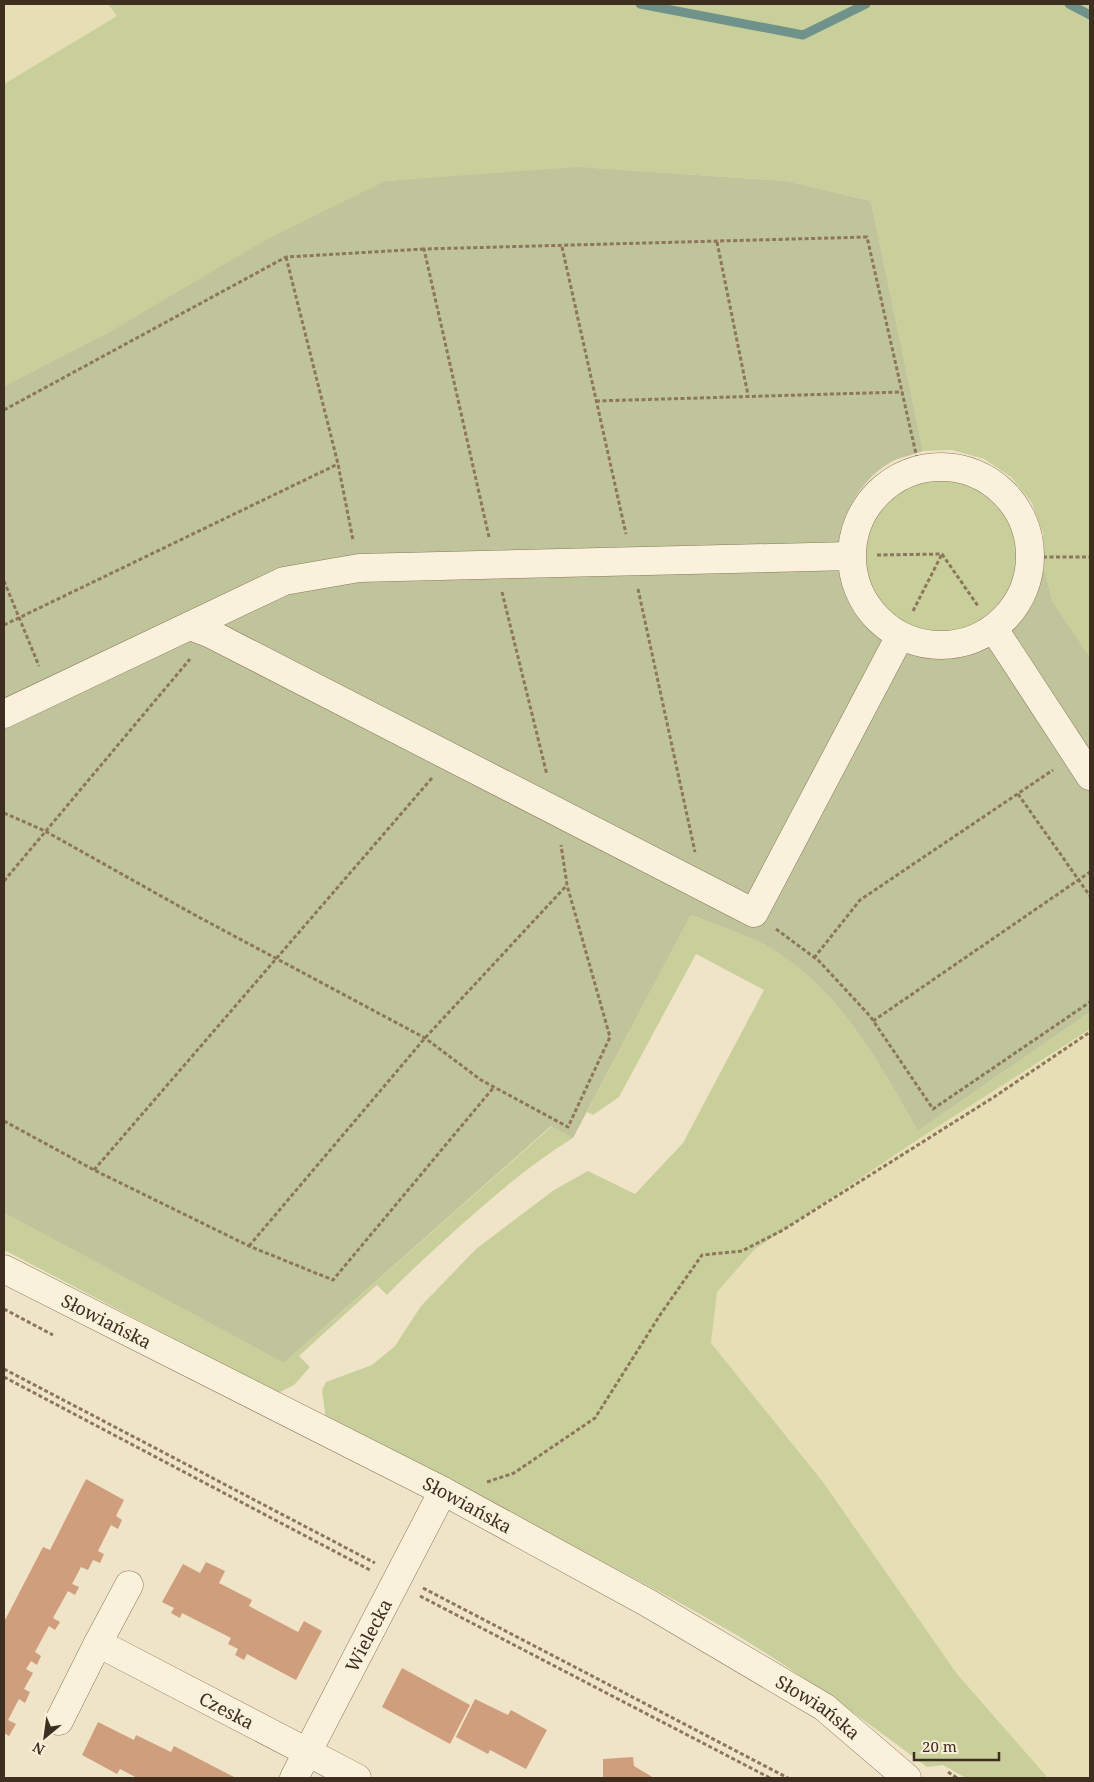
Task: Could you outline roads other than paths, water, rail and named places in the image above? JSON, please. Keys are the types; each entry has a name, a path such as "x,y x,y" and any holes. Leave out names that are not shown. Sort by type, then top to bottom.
{"street":[{"path":"919,466 946,466 982,476 1010,498 1027,530 1031,566 1020,601 994,629 974,640 949,646 924,644 900,636 874,616 857,588 851,556 854,534 862,514 874,496 891,482 919,466"},
{"path":"4,714 50,692 200,630 284,581 359,568 851,556"},
{"path":"994,629 1083,766"},
{"path":"200,630 450,756 754,913 900,636"},
{"name":"Słowiańska","path":"4,1269 450,1495 648,1603 824,1707 907,1778"},
{"name":"Wielecka","path":"294,1778 397,1579 450,1495"},
{"path":"60,1721 98,1642 129,1585"},
{"name":"Czeska","path":"98,1642 357,1778"}],"waterway":[{"path":"640,4 803,35 866,4"},
{"path":"1069,4 1090,15"}]}
